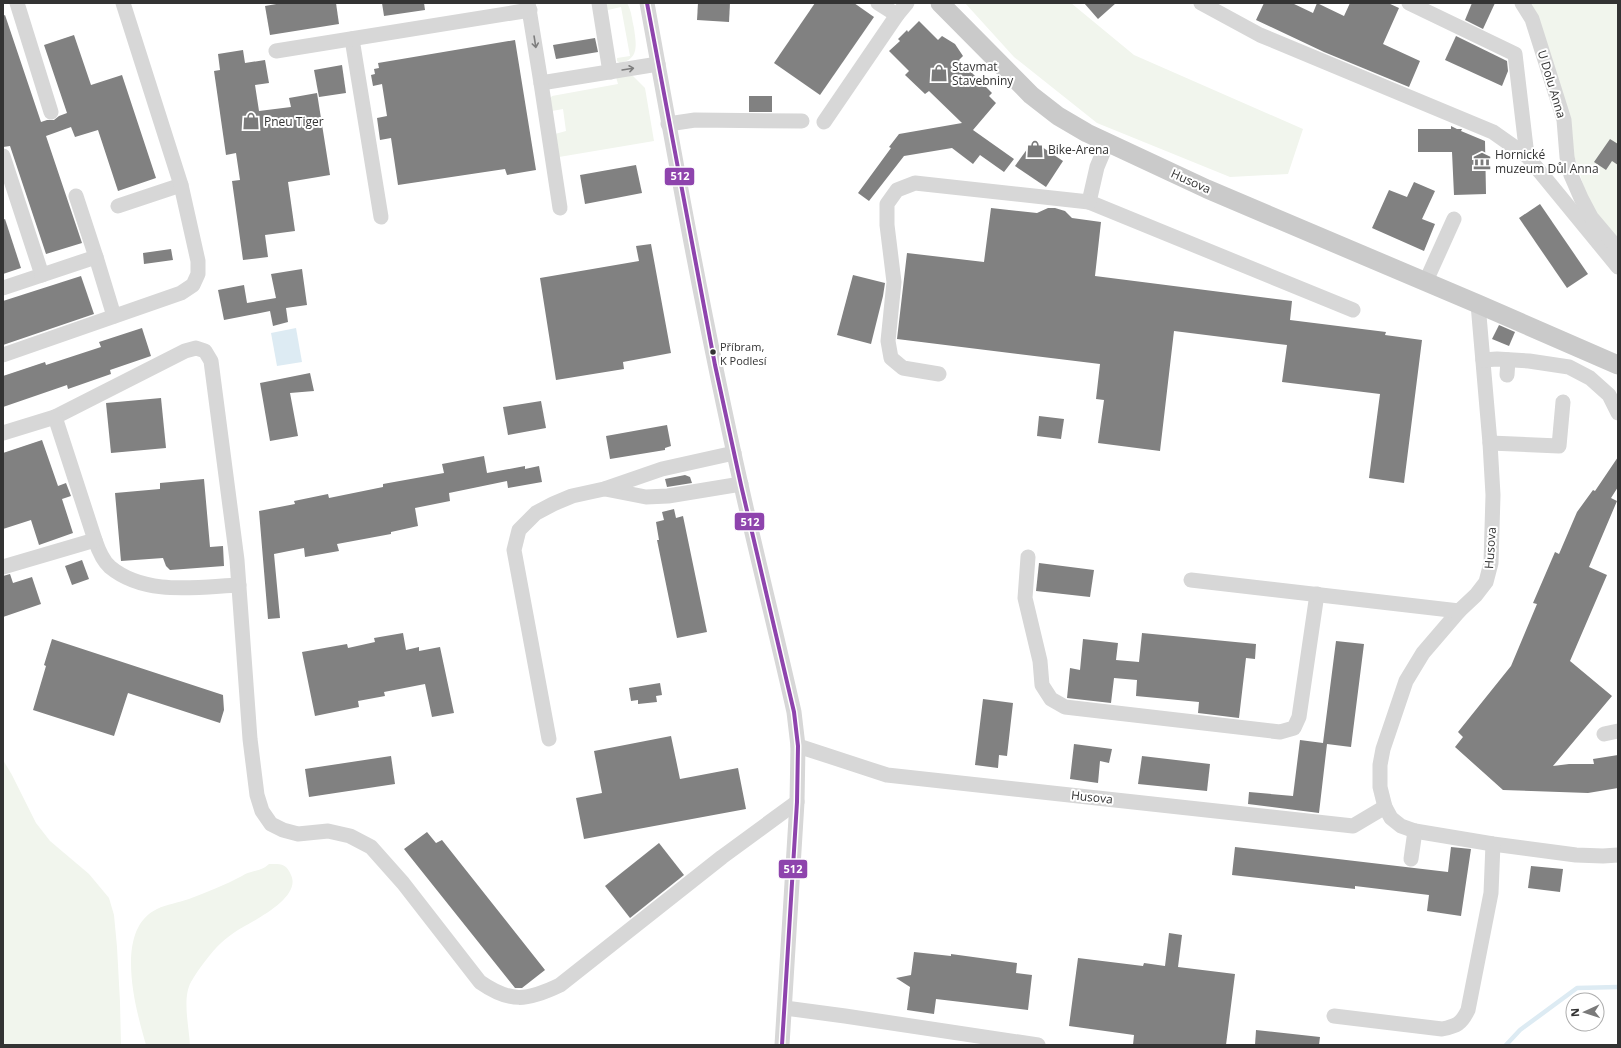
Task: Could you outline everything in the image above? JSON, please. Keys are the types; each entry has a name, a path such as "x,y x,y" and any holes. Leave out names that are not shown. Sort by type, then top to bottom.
{"main road":[{"name":"Husova","path":"940,3 1032,95 1058,116 1087,133 1207,189 1426,281 1618,365"}],"street":[{"path":"17,3 51,112"},
{"path":"3,355 181,293 193,285 198,274 198,261 181,185 123,3"},
{"path":"599,3 610,72"},
{"path":"647,3 692,249 734,453 794,712 798,746 797,802 782,1045"},
{"path":"878,3 896,16"},
{"path":"824,122 896,16 908,3"},
{"path":"1201,3 1260,35 1493,132 1527,156 1618,267"},
{"path":"1409,3 1515,54 1527,156"},
{"name":"U Dolu Anna","path":"1522,3 1532,20 1564,120 1567,157 1571,175 1591,217 1618,249"},
{"path":"276,51 352,39 529,6 560,208"},
{"path":"352,39 381,217"},
{"path":"541,83 658,64"},
{"path":"668,124 695,120 802,121"},
{"path":"1089,202 1097,167 1107,142"},
{"path":"3,156 42,275"},
{"path":"939,374 903,368 891,358 888,341 894,282 887,225 887,204 897,190 915,183 1089,202 1353,310"},
{"path":"118,206 181,185"},
{"path":"76,196 114,316"},
{"path":"1426,281 1454,219"},
{"path":"3,288 96,257"},
{"name":"Husova","path":"1478,304 1493,494 1491,563 1486,582 1423,653 1406,681 1383,749 1380,765 1380,787 1385,807 1391,818 1402,826 1415,831 1493,844 1576,855 1618,855"},
{"path":"3,433 55,416 184,351 196,348 205,351 211,361 237,560 250,739 257,795 262,811 271,824 283,830 298,834 328,831 350,836 371,847 404,883 480,982 495,992 508,997 522,998 541,995 560,986 722,857 797,802"},
{"path":"1483,360 1529,361 1569,367 1590,378 1609,395 1618,413"},
{"path":"1507,375 1508,360"},
{"path":"1490,443 1559,446 1563,402"},
{"path":"55,416 100,554 109,566 124,576 147,585 171,588 239,585"},
{"path":"549,739 514,550 519,530 536,513 572,496 604,489 662,469 734,453"},
{"path":"604,489 646,497 668,496 741,484"},
{"path":"3,567 95,540"},
{"path":"1028,557 1025,598 1040,661 1042,685 1051,699 1065,708 1280,732 1294,728 1300,717 1317,594"},
{"path":"1191,580 1459,611"},
{"name":"Husova","path":"798,746 887,775 1353,826 1385,807"},
{"path":"1411,859 1415,831"},
{"path":"1334,1016 1442,1029 1454,1026 1462,1021 1468,1010 1491,893 1493,844"},
{"path":"785,1008 1038,1045"}],"shaded area":[{"path":"602,3 627,3 629,7 636,45 634,54 626,61 620,63 617,61 617,58 630,56 621,7 608,10 602,6"},
{"path":"965,3 1071,3 1134,55 1303,129 1288,174 1230,177 1097,123 1014,57"},
{"path":"1520,3 1618,3 1618,240 1589,203 1531,20"},
{"path":"633,76 645,88 654,141 559,157 555,134 566,131 563,109 552,111 550,99 552,96 618,84 616,77"},
{"path":"296,328 302,362 277,366 271,333"},
{"path":"3,760 36,823 50,841 89,874 109,898 114,915 117,947 121,1045 3,1045"},
{"path":"269,864 280,864 287,868 291,875 292,884 289,892 274,908 223,941 209,956 194,977 188,989 186,1004 190,1045 146,1045 137,1012 131,972 135,934 143,919 161,907 202,894 246,874 262,869"}],"building":[{"path":"282,3 336,3 339,24 270,35 265,6"},
{"path":"382,3 424,3 425,10 384,16"},
{"path":"698,3 730,3 729,22 697,20"},
{"path":"815,3 854,3 874,17 820,95 774,63"},
{"path":"1084,3 1116,3 1098,19"},
{"path":"1264,3 1292,3 1313,13 1317,3 1344,16 1350,3 1388,3 1399,8 1383,44 1420,61 1409,87 1324,52 1256,20"},
{"path":"1472,3 1495,3 1483,29 1465,20"},
{"path":"5,15 41,122 54,120 67,113 44,45 74,35 91,85 122,75 156,178 118,191 98,130 75,137 71,127 46,136 82,243 46,254 10,146 3,147 3,16"},
{"path":"919,21 938,40 942,36 955,44 963,56 959,60 992,93 989,96 996,103 973,130 1014,159 1004,172 980,155 973,164 952,148 904,156 869,201 858,193 891,148 889,147 899,134 962,123 929,91 925,94 905,75 909,71 889,51 900,41 898,39 907,30 908,32"},
{"path":"1456,36 1507,61 1508,71 1502,86 1445,60"},
{"path":"595,38 598,52 556,59 553,45"},
{"path":"515,40 536,170 507,175 505,169 398,185 391,138 380,140 377,118 387,116 382,84 373,86 371,75 375,74 374,69 379,68 378,63"},
{"path":"243,50 245,63 265,60 269,83 255,85 259,111 291,107 289,98 317,93 330,175 288,182 295,231 265,235 268,257 243,260 232,181 240,180 236,153 226,155 214,71 220,70 218,54"},
{"path":"342,65 346,93 319,97 314,70"},
{"path":"749,96 772,96 772,112 749,112"},
{"path":"1451,126 1457,129 1462,129 1461,131 1485,141 1486,194 1454,195 1452,152 1418,152 1418,129 1451,129"},
{"path":"1610,139 1618,144 1618,165 1612,161 1606,170 1594,162"},
{"path":"1033,141 1063,161 1046,187 1015,166"},
{"path":"636,165 642,193 585,204 580,175"},
{"path":"1414,182 1435,191 1422,219 1435,224 1424,251 1372,228 1389,190 1407,197"},
{"path":"1540,204 1588,274 1567,288 1519,218"},
{"path":"991,208 1037,213 1048,208 1055,208 1065,211 1072,218 1101,222 1095,276 1292,301 1290,320 1386,332 1385,335 1422,340 1404,483 1369,478 1380,394 1282,382 1287,345 1174,331 1160,451 1098,443 1104,400 1096,399 1100,364 897,339 907,253 984,262"},
{"path":"5,219 21,268 3,274 3,220"},
{"path":"651,244 671,353 623,362 624,369 556,380 540,278 639,261 636,246"},
{"path":"171,249 173,260 144,264 143,253"},
{"path":"302,269 307,305 286,308 288,322 273,326 270,311 224,320 218,290 244,285 247,303 276,298 271,274"},
{"path":"853,275 885,283 871,344 837,335"},
{"path":"81,276 94,314 3,345 3,301"},
{"path":"1499,325 1515,332 1509,346 1492,339"},
{"path":"142,328 151,356 110,370 111,374 68,389 67,385 3,407 3,376 45,362 46,365 101,347 99,342"},
{"path":"310,373 314,391 290,393 298,436 270,441 260,383"},
{"path":"161,398 166,448 111,453 106,403"},
{"path":"541,401 546,428 508,435 503,407"},
{"path":"1039,416 1064,419 1061,439 1037,436"},
{"path":"667,425 671,446 665,448 665,450 610,459 606,436"},
{"path":"42,440 58,486 66,483 71,496 62,499 73,533 39,545 31,520 3,529 3,453"},
{"path":"484,456 487,473 525,466 525,469 539,466 542,482 508,488 507,481 449,493 450,501 415,508 418,526 391,532 391,534 337,544 339,551 305,557 304,548 274,554 280,618 268,619 259,511 295,504 294,501 328,494 329,498 383,487 383,484 444,473 442,464"},
{"path":"1618,457 1618,487 1611,498 1617,501 1589,567 1607,575 1570,661 1612,696 1553,766 1569,764 1594,764 1593,759 1618,755 1618,788 1588,793 1503,790 1455,747 1463,737 1458,732 1511,666 1537,604 1533,603 1555,552 1559,554 1577,512 1593,490 1595,491"},
{"path":"685,475 690,477 692,483 667,487 665,479"},
{"path":"204,479 210,547 223,546 224,566 170,570 166,566 163,558 121,561 115,493 160,489 160,483"},
{"path":"674,509 676,518 683,516 707,632 677,638 657,540 659,540 656,522 664,520 662,512"},
{"path":"82,560 89,579 72,585 65,566"},
{"path":"1039,563 1094,570 1090,597 1036,591"},
{"path":"10,574 13,583 32,577 41,604 3,617 3,576"},
{"path":"403,633 406,650 419,647 419,651 440,647 454,713 432,717 425,684 384,692 385,696 358,701 359,707 315,716 302,652 347,644 348,648 375,642 374,638"},
{"path":"1142,633 1256,644 1255,659 1246,658 1239,718 1198,713 1199,702 1136,696 1137,680 1114,678 1111,703 1067,698 1070,668 1080,670 1083,639 1118,643 1116,660 1139,662"},
{"path":"52,639 223,695 224,710 220,723 128,693 114,736 33,710"},
{"path":"1336,641 1364,644 1351,747 1327,744 1319,813 1248,804 1249,792 1293,796 1300,740 1323,743"},
{"path":"660,683 662,695 656,696 657,702 638,704 638,700 631,701 629,688"},
{"path":"983,699 1013,703 1007,756 999,755 998,768 975,765"},
{"path":"671,736 680,779 738,768 746,809 584,839 576,798 602,793 594,751"},
{"path":"1074,744 1112,749 1109,763 1100,761 1098,783 1070,779"},
{"path":"391,756 395,784 309,797 305,769"},
{"path":"1142,756 1210,764 1207,791 1138,784"},
{"path":"427,832 436,843 442,840 545,970 522,988 515,988 404,849"},
{"path":"659,843 684,875 630,918 605,886"},
{"path":"1235,847 1448,872 1451,847 1471,849 1461,916 1427,911 1429,895 1355,886 1355,889 1232,875"},
{"path":"1531,866 1563,869 1560,892 1528,888"},
{"path":"1169,933 1182,935 1178,967 1235,974 1226,1045 1133,1045 1134,1035 1069,1026 1078,958 1143,966 1144,963 1165,966"},
{"path":"914,952 951,956 951,954 1017,963 1016,973 1032,975 1028,1010 936,999 934,1014 907,1010 910,987 896,978 911,975"},
{"path":"1256,1030 1320,1037 1319,1045 1255,1045"}],"waterway":[{"path":"1506,1045 1520,1030 1577,988 1618,987"}],"transit line":[{"name":"512","path":"647,3 715,365 741,485 794,712 798,746 797,802 782,1045"}],"place":[{"name":"Stavmat Stavebniny","path":"939,73"},
{"name":"Pneu Tiger","path":"251,121"},
{"name":"Bike-Arena","path":"1035,149"},
{"name":"Hornické muzeum Důl Anna","path":"1482,161"},
{"name":"Příbram, K Podlesí","path":"713,352"}]}
